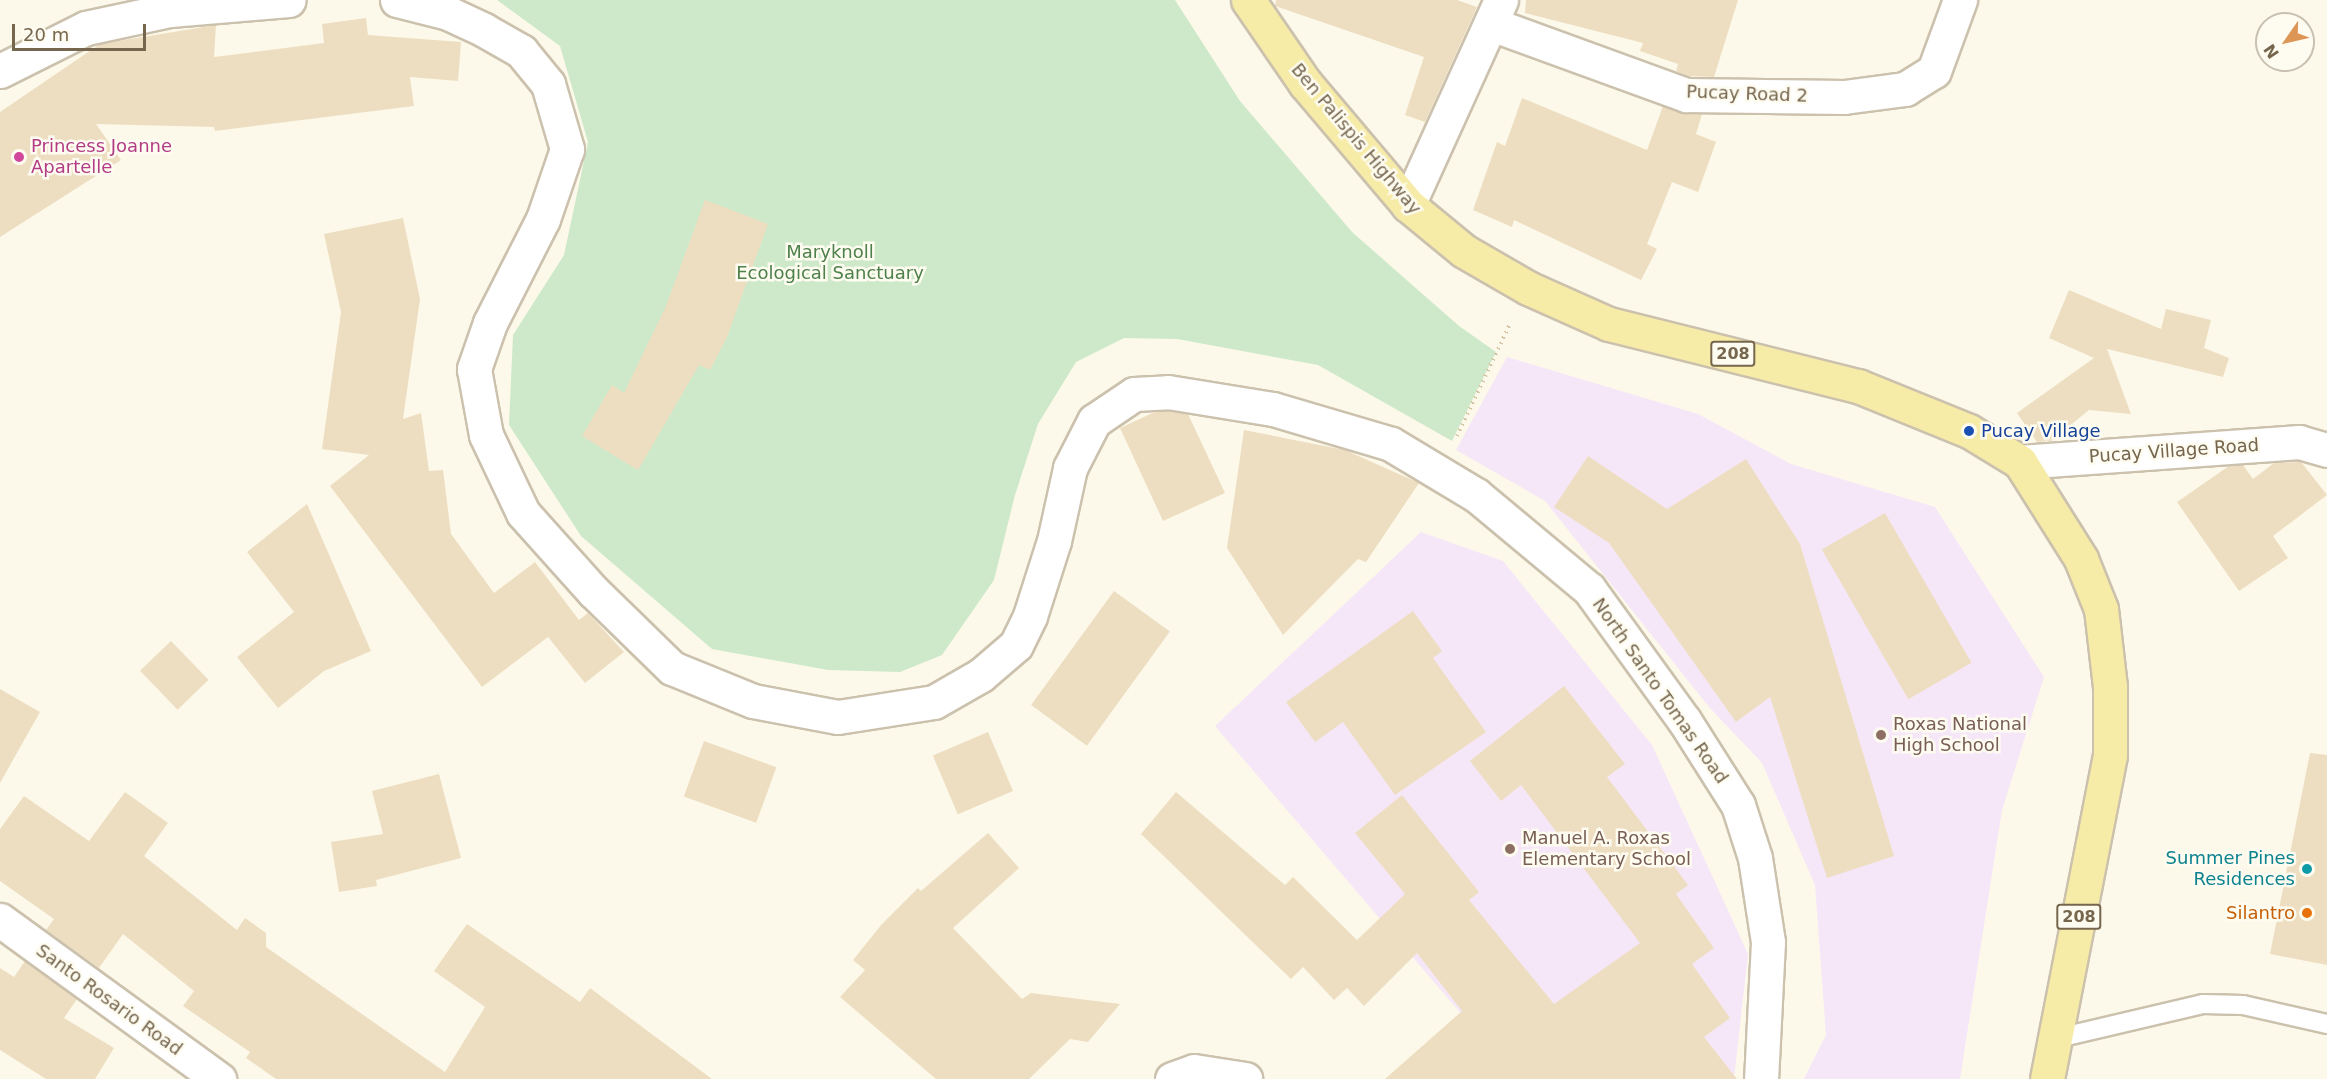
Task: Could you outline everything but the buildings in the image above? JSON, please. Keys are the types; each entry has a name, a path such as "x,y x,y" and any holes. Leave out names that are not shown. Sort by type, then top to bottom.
{"main road":[{"name":"Ben Palispis Highway","path":"1248,0 1305,82 1408,205 1464,250 1527,288 1608,324 1857,386 1969,431 2020,462 2081,559 2102,609 2110,687 2110,755 2047,1079"}],"street":[{"path":"0,71 86,28 170,10 289,0"},
{"name":"North Santo Tomas Road","path":"397,0 448,13 484,30 521,51 548,84 567,149 543,219 490,323 474,369 486,435 523,513 594,592 672,668 753,701 838,717 934,702 981,675 1016,645 1030,616 1054,541 1070,468 1094,421 1134,394 1168,392 1273,409 1390,444 1476,495 1589,589 1684,720 1738,805 1755,858 1768,942 1761,1079"},
{"name":"Pucay Road 2","path":"1496,12 1686,94 1845,97 1905,89 1935,70 1947,46 1960,0"},
{"path":"1408,205 1496,12"},
{"name":"Pucay Village Road","path":"2020,462 2299,442 2327,450"},
{"name":"Santo Rosario Road","path":"0,920 219,1079"},
{"path":"1172,1079 1194,1071 1245,1079"}],"lane":[{"path":"2054,1039 2203,1004 2242,1005 2327,1024"}],"path":[{"path":"1439,474 1527,288"}],"shaded area":[{"name":"Roxas National High School","path":"1507,357 1698,414 1791,464 1935,507 2044,677 2002,810 1960,1079 1804,1079 1826,1035 1815,885 1762,763 1709,707 1545,501 1456,450"},
{"name":"Manuel A. Roxas Elementary School","path":"1421,532 1503,561 1652,745 1748,954 1734,1079 1517,1079 1215,726"}],"green space":[{"name":"Maryknoll Ecological Sanctuary","path":"497,0 1175,0 1240,101 1352,232 1459,326 1496,352 1452,441 1318,365 1177,339 1124,338 1076,362 1038,424 1015,495 994,580 942,655 900,672 828,670 712,649 581,536 509,425 513,335 564,255 588,142 560,46"}],"place":[{"name":"Princess Joanne Apartelle","path":"19,157"},
{"name":"Pucay Village","path":"1969,431"},
{"name":"Roxas National High School","path":"1881,735"},
{"name":"Manuel A. Roxas Elementary School","path":"1510,849"},
{"name":"Summer Pines Residences","path":"2307,869"},
{"name":"Silantro","path":"2307,913"}]}
